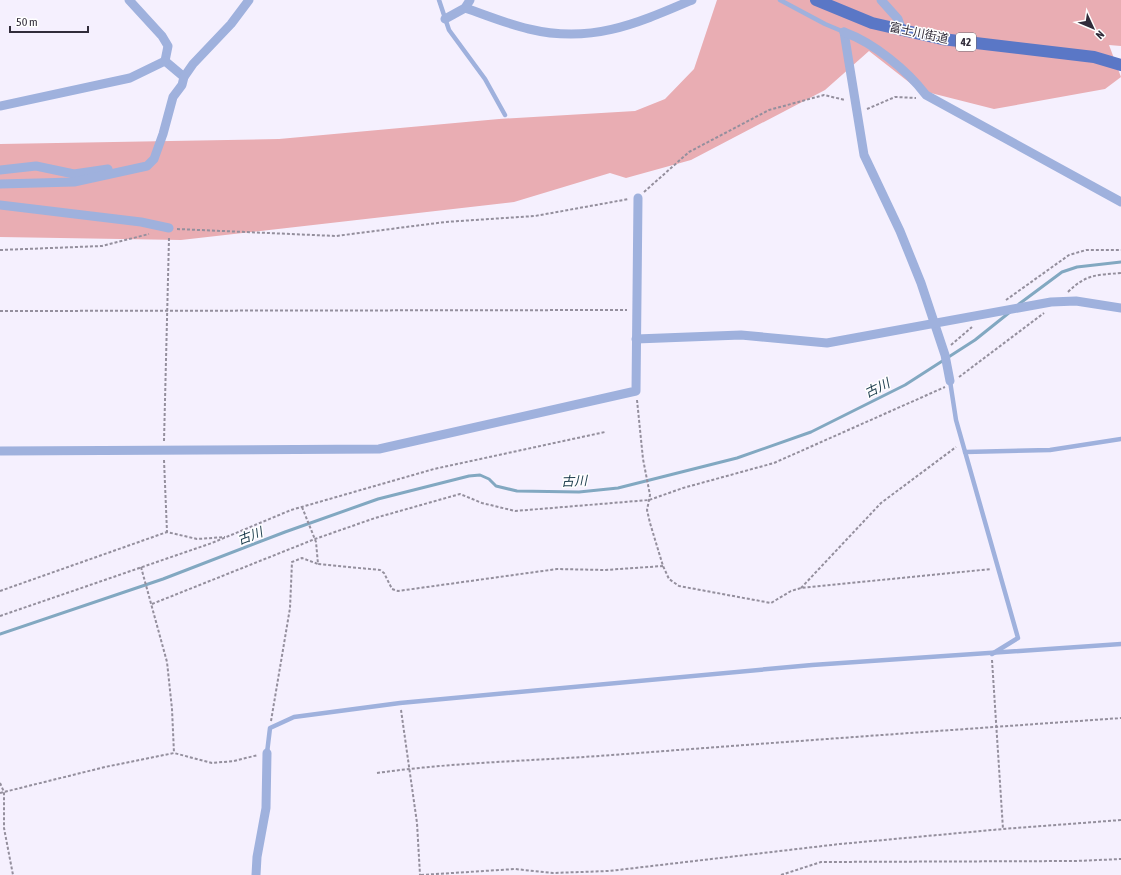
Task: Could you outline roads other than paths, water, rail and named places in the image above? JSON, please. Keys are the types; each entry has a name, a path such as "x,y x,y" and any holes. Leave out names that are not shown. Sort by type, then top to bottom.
{"main road":[{"name":"富士川街道","path":"816,0 872,23 942,39 1094,57 1121,65"}],"street":[{"path":"129,0 162,36 168,46 165,61"},
{"path":"0,170 36,166 74,174 118,167 147,166 154,159 163,134 173,97 182,85 184,77 192,64 231,24 249,0"},
{"path":"445,19 465,8 470,0"},
{"path":"465,8 529,29 584,34 620,29 692,0"},
{"path":"882,0 898,19 902,30"},
{"path":"844,32 882,54 904,70 926,95 1121,202"},
{"path":"844,32 864,155 867,165 900,231 936,324 950,383"},
{"path":"165,61 184,77"},
{"path":"0,106 130,78 165,61"},
{"path":"0,184 74,182 135,167"},
{"path":"0,451 164,451 379,448 636,391 638,198"},
{"path":"0,205 141,222 169,228"},
{"path":"636,339 741,335 827,343 1054,302 1076,301 1121,308"},
{"path":"256,875 257,856 266,808 267,753"}],"lane":[{"path":"439,0 449,30 485,79 505,114"},
{"path":"780,0 825,24 844,32"},
{"path":"950,383 956,420 962,443 1018,638 992,654"},
{"path":"965,452 1050,450 1121,439"},
{"path":"267,753 270,728 294,717 400,703 812,665 992,654 1121,644"}],"waterway":[{"name":"古川","path":"1019,304 1062,272 1077,267 1121,262"},
{"name":"古川","path":"0,634 163,579 285,532 378,499 469,476 480,475 489,479 496,486 517,491 579,492 618,488 737,458 811,432 905,385 975,340 1010,312"}]}
